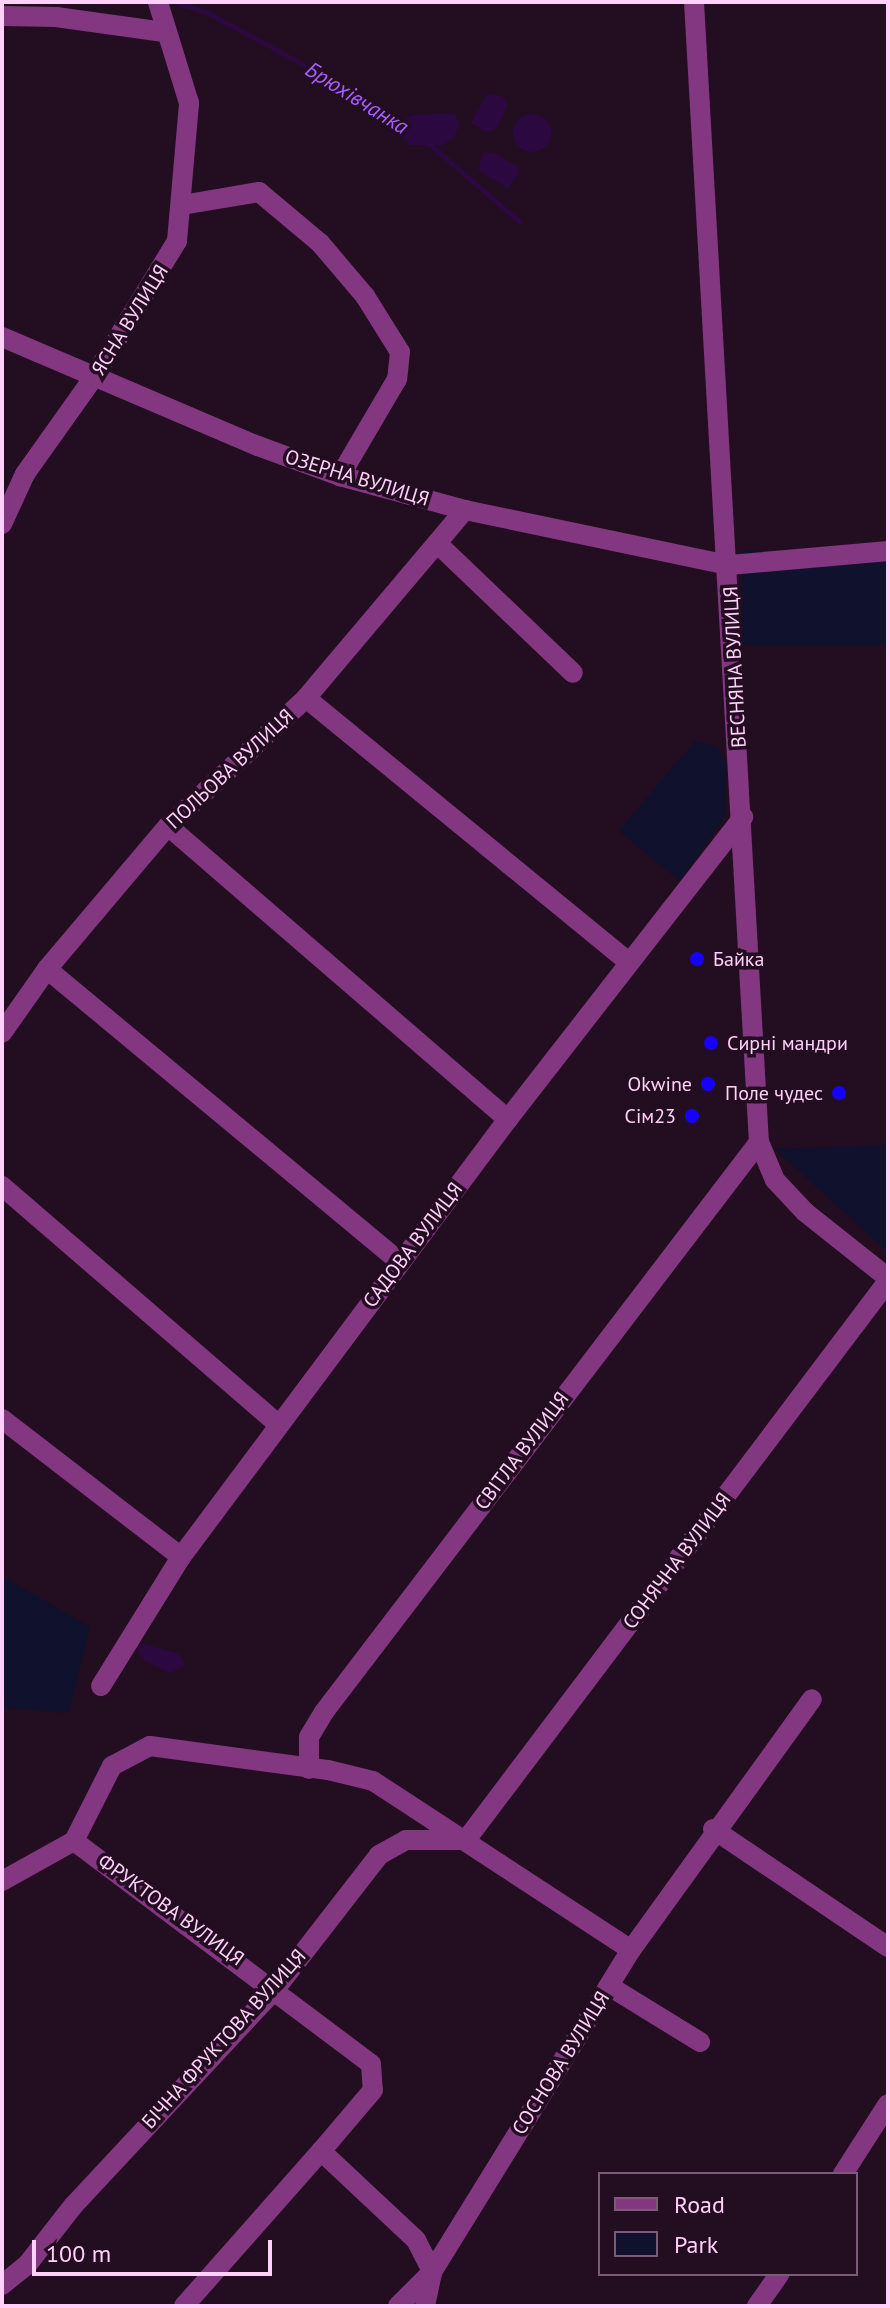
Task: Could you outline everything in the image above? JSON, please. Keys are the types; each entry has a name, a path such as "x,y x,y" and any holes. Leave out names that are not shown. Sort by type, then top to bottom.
{"street":[{"name":"ЯСНА ВУЛИЦЯ","path":"2,524 25,474 94,377 163,270 177,241 189,103 164,32 158,2"},
{"name":"ВЕСНЯНА ВУЛИЦЯ","path":"694,2 729,565 759,1142 775,1180 805,1212 888,1280"},
{"path":"2,16 56,17 164,32"},
{"path":"182,205 259,192 320,243 365,296 400,352 397,379 340,476"},
{"name":"ОЗЕРНА ВУЛИЦЯ","path":"2,337 340,476 465,510 729,565 888,551"},
{"name":"ПОЛЬОВА ВУЛИЦЯ","path":"2,1033 47,969 168,826 306,698 439,545 465,510"},
{"path":"439,545 573,673"},
{"path":"306,698 628,962"},
{"name":"САДОВА ВУЛИЦЯ","path":"101,1686 181,1557 508,1119 743,817"},
{"path":"168,826 508,1119"},
{"path":"47,969 400,1262"},
{"name":"СВІТЛА ВУЛИЦЯ","path":"309,1769 309,1737 324,1712 759,1142"},
{"path":"2,1186 279,1425"},
{"name":"СОНЯЧНА ВУЛИЦЯ","path":"466,1840 888,1280"},
{"path":"2,1419 181,1557"},
{"name":"СОСНОВА ВУЛИЦЯ","path":"425,2306 432,2272 631,1950 713,1829 812,1699"},
{"path":"2,1881 74,1841 112,1766 129,1753 150,1746 373,1781 631,1950"},
{"path":"713,1829 888,1947"},
{"name":"БІЧНА ФРУКТОВА ВУЛИЦЯ","path":"2,2285 27,2265 73,2206 276,1988 379,1855 406,1840 466,1840"},
{"name":"ФРУКТОВА ВУЛИЦЯ","path":"74,1841 355,2048 376,2077 373,2090 184,2306"},
{"path":"609,1986 700,2042"},
{"path":"844,2172 888,2104"},
{"path":"321,2151 416,2240 432,2272 398,2306"},
{"path":"757,2306 778,2276"}],"green space":[{"path":"741,551 888,551 888,645 741,645"},
{"path":"695,741 717,747 727,764 724,818 680,881 619,831"},
{"path":"888,1145 888,1252 775,1149"},
{"path":"2,1576 90,1627 69,1713 2,1708"}],"shaded area":[{"path":"487,94 502,96 508,105 497,128 488,133 471,123"},
{"path":"455,114 459,125 454,138 441,146 410,145 388,123 415,115"},
{"path":"532,114 545,120 551,133 545,146 532,152 519,146 513,133 519,120"},
{"path":"483,153 494,153 517,166 520,171 508,189 478,170"},
{"path":"142,1643 179,1654 185,1665 170,1673 145,1661 137,1651"}],"waterway":[{"name":"Брюхівчанка","path":"175,2 208,13 297,61 398,125"},
{"name":"Брюхівчанка","path":"427,142 520,222"}],"place":[{"name":"Байка","path":"697,959"},
{"name":"Сирні мандри","path":"711,1043"},
{"name":"Okwine","path":"708,1084"},
{"name":"Поле чудес","path":"839,1093"},
{"name":"Сім23","path":"692,1116"}]}
